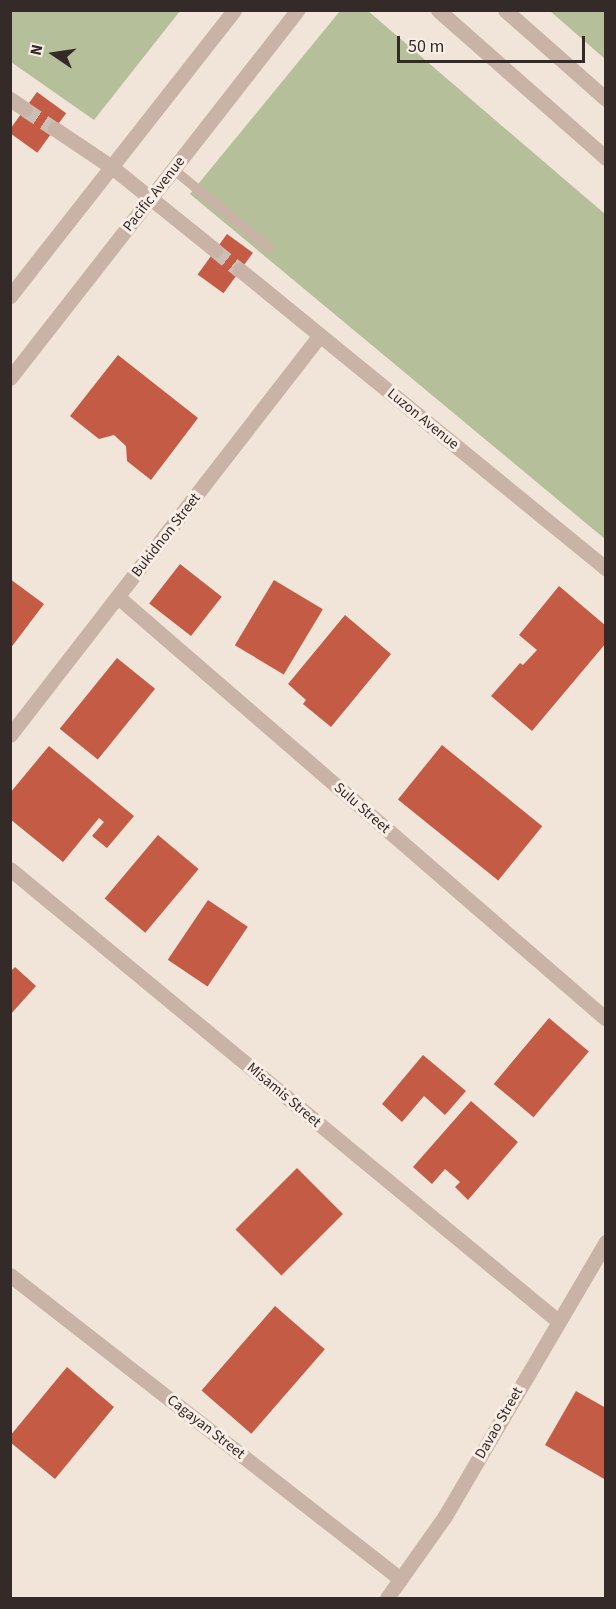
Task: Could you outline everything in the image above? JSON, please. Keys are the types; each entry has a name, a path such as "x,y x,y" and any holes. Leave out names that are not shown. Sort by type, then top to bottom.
{"street":[{"path":"10,296 113,168 234,10"},
{"name":"Pacific Avenue","path":"10,378 298,10"},
{"path":"438,10 606,158"},
{"path":"505,10 606,99"},
{"path":"10,99 25,109"},
{"path":"55,129 113,168 215,250"},
{"name":"Luzon Avenue","path":"240,270 606,569"},
{"name":"Bukidnon Street","path":"10,735 320,336"},
{"name":"Sulu Street","path":"118,597 606,1019"},
{"name":"Misamis Street","path":"10,869 558,1322"},
{"name":"Davao Street","path":"387,1599 445,1516 606,1242"},
{"name":"Cagayan Street","path":"10,1275 401,1579"}],"lane":[{"path":"173,169 268,249"}],"green space":[{"path":"11,10 180,11 94,120 11,62"},
{"path":"340,11 368,11 605,214 605,539 190,194"},
{"path":"550,11 605,11 605,59"}],"building":[{"path":"37,92 66,113 37,153 10,133 10,129"},
{"path":"227,234 253,253 223,293 198,274"},
{"path":"118,355 198,418 151,480 127,461 126,446 114,435 99,439 70,416"},
{"path":"180,564 222,597 191,636 149,603"},
{"path":"10,579 44,604 10,649"},
{"path":"274,580 323,609 284,675 235,645"},
{"path":"559,586 606,626 606,643 532,731 491,696 520,663 523,665 537,650 519,635"},
{"path":"345,615 391,654 331,727 303,704 306,700 288,684"},
{"path":"117,658 155,689 98,760 60,729"},
{"path":"442,745 542,826 498,881 398,799"},
{"path":"49,746 134,816 107,848 92,836 104,822 99,818 63,862 10,819 10,793"},
{"path":"158,835 199,869 145,933 105,899"},
{"path":"208,900 248,927 208,987 168,960"},
{"path":"15,967 36,986 10,1015 10,972"},
{"path":"549,1018 589,1051 534,1117 494,1084"},
{"path":"423,1055 466,1091 445,1115 424,1096 402,1122 382,1104"},
{"path":"471,1101 518,1142 468,1200 455,1187 460,1182 445,1169 432,1184 413,1167"},
{"path":"297,1168 343,1214 281,1275 235,1230"},
{"path":"275,1306 325,1349 251,1434 202,1391"},
{"path":"67,1367 114,1407 55,1479 10,1442 10,1436"},
{"path":"576,1391 606,1408 606,1480 545,1445"}],"tunnel":[{"path":"25,109 55,129"},
{"path":"215,250 240,270"}]}
